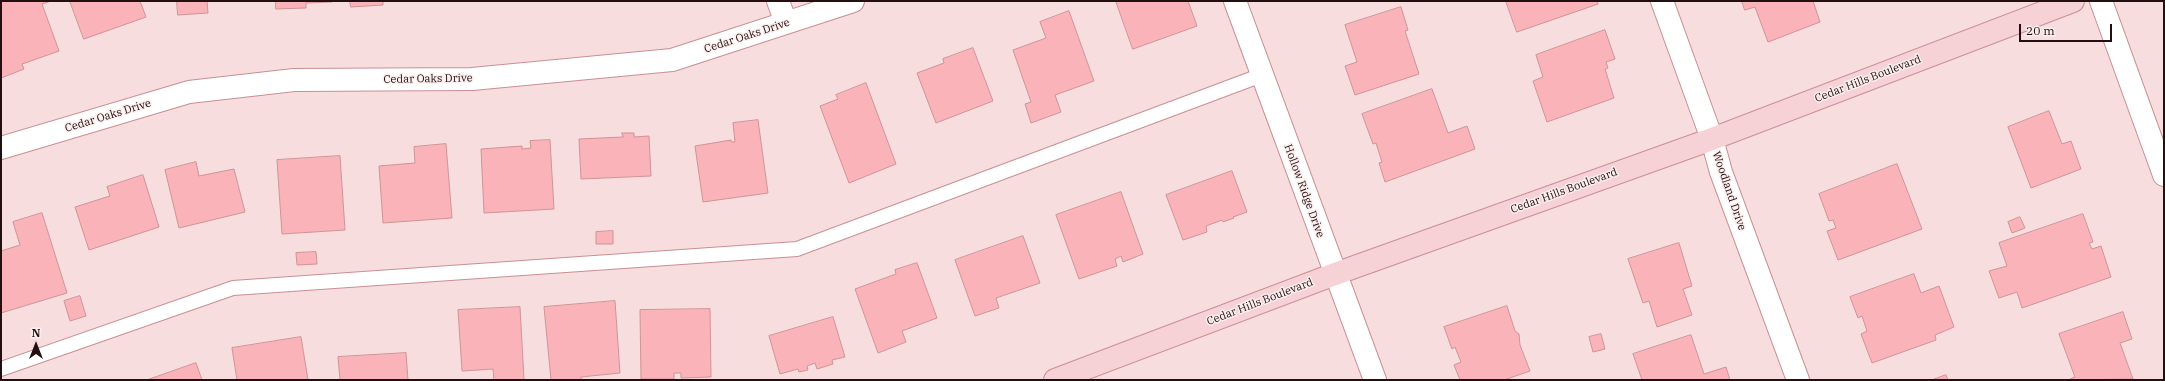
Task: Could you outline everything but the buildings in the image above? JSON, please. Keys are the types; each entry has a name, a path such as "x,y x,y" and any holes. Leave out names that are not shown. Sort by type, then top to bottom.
{"street":[{"path":"778,1 786,23"},
{"name":"Cedar Oaks Drive","path":"1,148 189,92 294,80 472,79 672,60 853,1"},
{"name":"Hollow Ridge Drive","path":"1235,1 1375,380"},
{"name":"Woodland Drive","path":"1662,1 1712,139 1721,172 1798,380"},
{"name":"Cedar Hills Boulevard","path":"1055,380 1335,274 1712,139 2072,1"},
{"path":"2101,1 2164,175"}],"lane":[{"path":"1,369 233,288 797,249 1262,75"}]}
